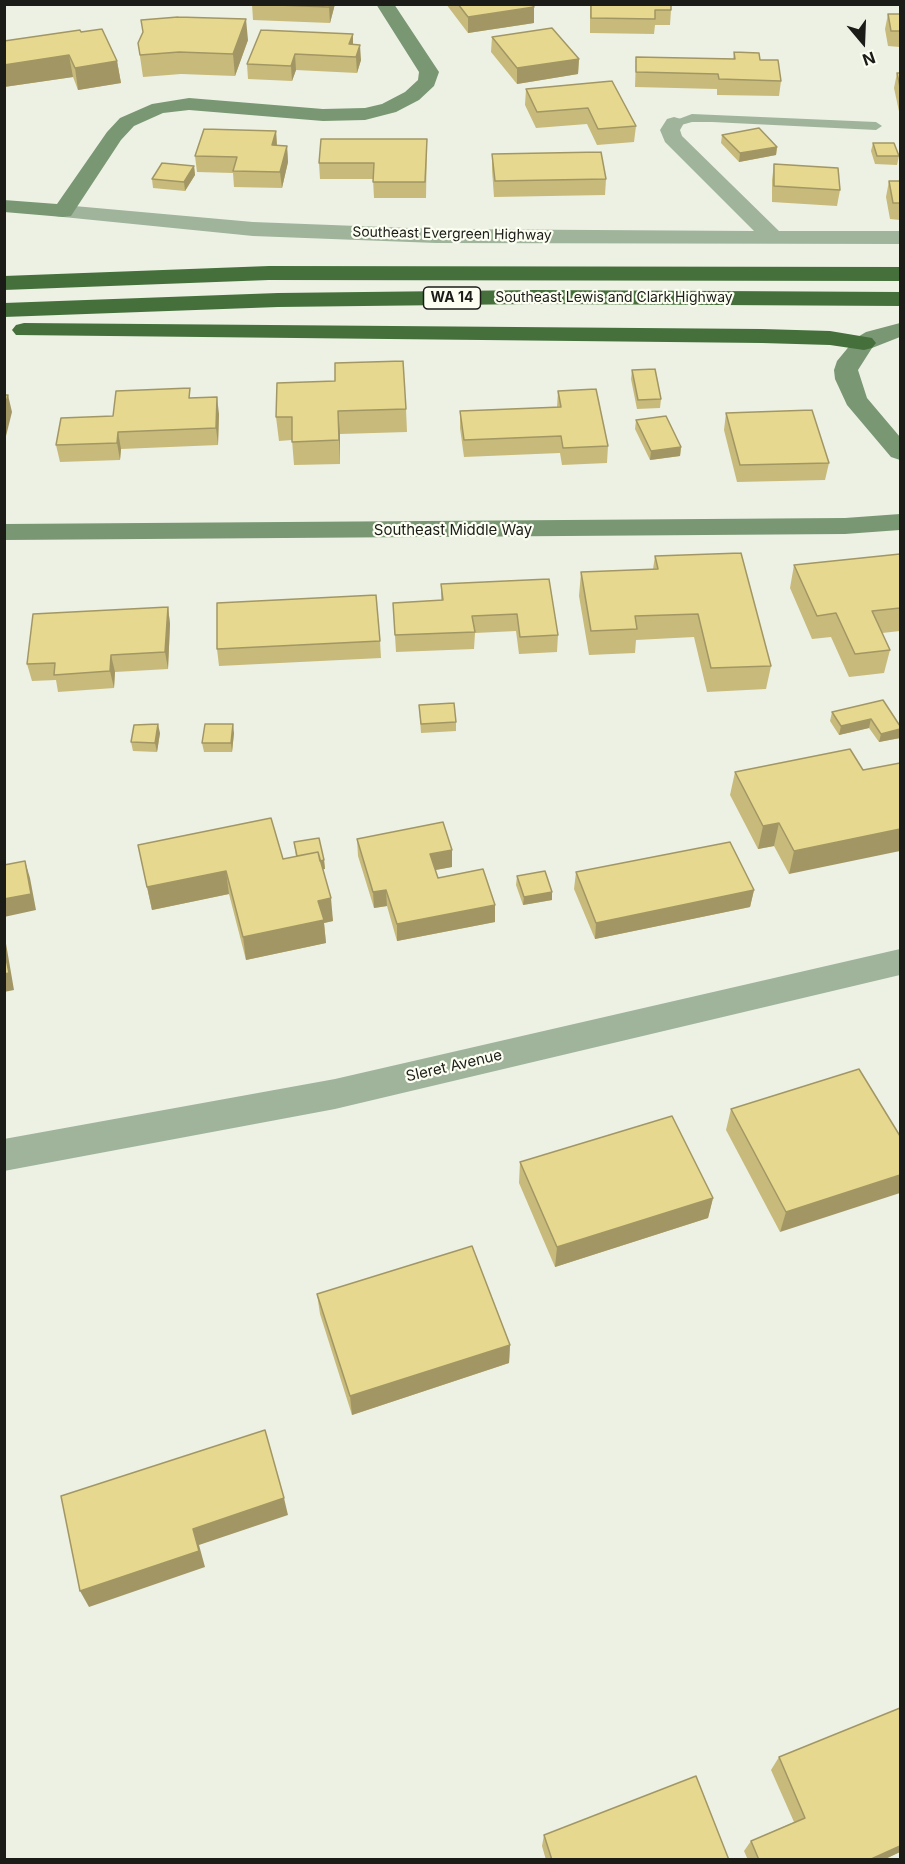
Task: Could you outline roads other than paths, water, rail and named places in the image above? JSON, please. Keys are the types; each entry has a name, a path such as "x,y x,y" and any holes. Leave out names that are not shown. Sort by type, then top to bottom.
{"highway":[{"name":"Southeast Lewis and Clark Highway","path":"4,283 269,273 900,274"},
{"name":"Southeast Lewis and Clark Highway","path":"4,310 278,300 535,297 900,299"},
{"path":"4,331 785,337 830,338 864,343"}],"street":[{"path":"63,211 127,122 159,108 189,104 323,115 365,114 389,108 412,96 427,82 429,72 385,4"},
{"path":"675,123 669,130 672,138 774,238"},
{"name":"Southeast Evergreen Highway","path":"4,206 253,229 425,236 900,238"},
{"path":"900,330 874,337 864,343 849,361 847,379 856,400 900,452"},
{"name":"Southeast Middle Way","path":"4,532 833,527 885,525 900,522"},
{"name":"Sleret Avenue","path":"4,1155 335,1094 900,962"}],"lane":[{"path":"675,123 692,118 712,118 876,126"}]}
